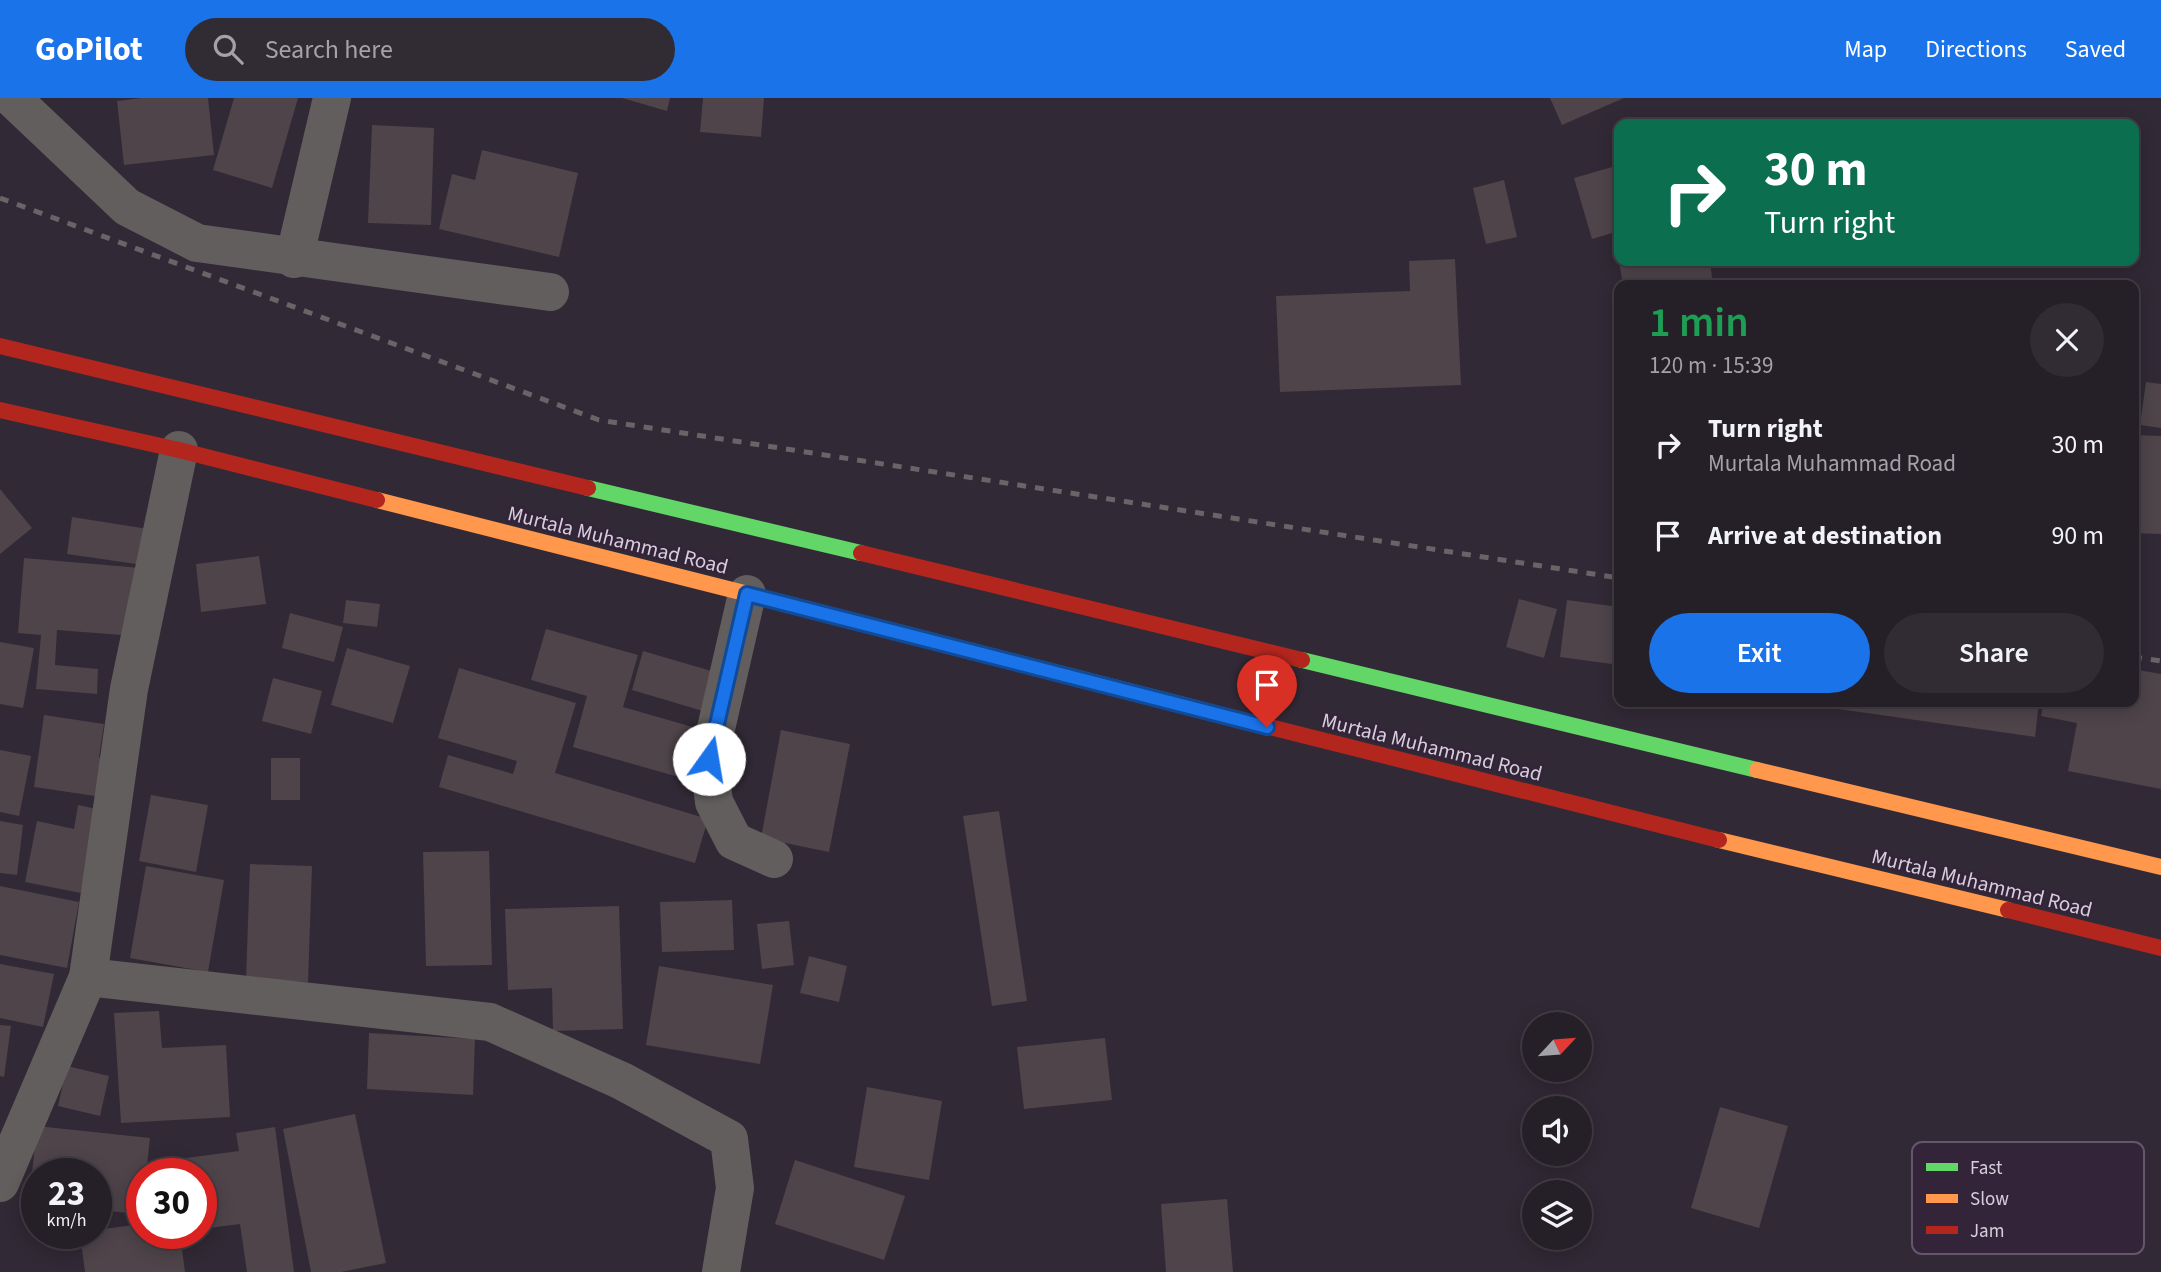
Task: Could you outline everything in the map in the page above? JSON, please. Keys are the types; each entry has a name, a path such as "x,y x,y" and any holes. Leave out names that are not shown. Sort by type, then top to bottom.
{"highway":[{"name":"Murtala Muhammad Road","path":"0,346 2161,867"},
{"name":"Murtala Muhammad Road","path":"0,410 179,450 1526,792 2161,948"}],"street":[{"path":"12,98 127,207 197,243 294,259 551,292"},
{"path":"294,259 332,98"},
{"path":"0,1183 88,977 129,689 179,450"},
{"path":"747,594 709,759 714,802 734,841 774,859"},
{"path":"88,977 490,1022 622,1081 729,1139 735,1188 721,1272"}],"building":[{"path":"142,98 208,98 214,155 124,165 117,101"},
{"path":"234,98 298,98 272,188 213,170"},
{"path":"622,98 670,98 667,111"},
{"path":"703,98 764,98 761,137 700,132"},
{"path":"1550,98 1624,98 1562,125"},
{"path":"372,125 434,128 431,225 368,223"},
{"path":"482,150 578,173 559,257 439,229 452,174 475,180"},
{"path":"1614,166 1614,232 1592,239 1574,178"},
{"path":"1504,180 1517,237 1486,244 1473,188"},
{"path":"1455,259 1461,385 1280,392 1276,296 1410,291 1409,261"},
{"path":"1620,266 1711,266 1712,280 1622,280"},
{"path":"2146,382 2161,384 2161,428 2140,425"},
{"path":"2139,435 2161,436 2161,534 2139,533"},
{"path":"0,489 32,528 0,554"},
{"path":"72,517 148,529 143,565 67,554"},
{"path":"259,556 266,604 201,612 196,564"},
{"path":"24,558 141,568 135,636 57,630 55,665 98,669 97,694 36,689 41,635 18,633"},
{"path":"1519,599 1557,609 1544,658 1506,647"},
{"path":"346,600 380,604 377,627 343,623"},
{"path":"1567,600 1614,606 1614,664 1560,657"},
{"path":"290,613 343,627 334,662 282,648"},
{"path":"546,629 638,655 623,707 703,730 689,780 573,747 587,696 531,680"},
{"path":"0,642 34,648 23,708 0,704"},
{"path":"347,648 410,666 393,723 331,705"},
{"path":"643,651 725,675 713,714 632,690"},
{"path":"459,668 576,703 555,773 708,819 695,863 439,787 448,755 513,774 517,761 438,738"},
{"path":"2139,670 2161,674 2161,789 2068,771 2077,723 2041,716 2043,707 2139,707"},
{"path":"273,678 322,691 311,734 262,721"},
{"path":"1824,707 2038,707 2035,737"},
{"path":"44,715 104,724 99,757 115,760 109,798 34,787"},
{"path":"781,730 850,744 829,852 761,838"},
{"path":"0,750 31,756 19,816 0,812"},
{"path":"271,758 300,758 300,800 271,800"},
{"path":"151,795 208,805 196,872 139,861"},
{"path":"78,805 97,809 81,893 25,882 37,821 74,829"},
{"path":"999,811 1027,1001 992,1006 963,816"},
{"path":"0,821 23,825 17,875 0,873"},
{"path":"489,851 492,965 426,966 423,852"},
{"path":"250,864 312,866 308,982 246,980"},
{"path":"146,866 224,880 208,972 130,958"},
{"path":"0,886 79,902 67,968 0,955"},
{"path":"732,900 734,950 662,952 660,902"},
{"path":"619,906 623,1029 553,1031 552,988 508,990 505,909"},
{"path":"789,921 794,965 762,969 757,924"},
{"path":"809,956 847,966 839,1002 800,993"},
{"path":"0,964 54,974 43,1027 0,1018"},
{"path":"659,966 773,985 760,1064 646,1045"},
{"path":"159,1011 162,1048 226,1045 230,1117 121,1123 114,1013"},
{"path":"0,1025 11,1026 4,1077 0,1076"},
{"path":"369,1033 475,1039 473,1095 367,1089"},
{"path":"1105,1038 1112,1100 1024,1109 1017,1047"},
{"path":"67,1066 109,1076 100,1116 58,1106"},
{"path":"867,1087 942,1101 929,1180 854,1167"},
{"path":"1720,1107 1788,1126 1759,1228 1691,1208"},
{"path":"355,1114 386,1263 341,1272 311,1272 283,1129"},
{"path":"37,1126 150,1138 148,1158 126,1158 126,1213 112,1211 112,1158 34,1158"},
{"path":"275,1127 294,1272 247,1272 240,1224 217,1227 217,1158 186,1158 239,1151 236,1133"},
{"path":"795,1160 905,1196 884,1260 775,1224"},
{"path":"1227,1199 1233,1272 1166,1272 1161,1204"},
{"path":"126,1226 126,1249 182,1249 185,1272 85,1272 82,1249 112,1249 112,1228"}],"railway":[{"path":"0,198 599,420 1614,577"},
{"path":"2139,658 2161,661"}],"traffic: fast":[{"path":"588,488 861,553"},
{"path":"811,610 1203,710"},
{"path":"1302,660 1757,770"}],"traffic: slow":[{"path":"377,500 811,610"},
{"path":"1757,770 2161,867"},
{"path":"1719,840 2008,910"}],"traffic: jam":[{"path":"0,346 588,488"},
{"path":"0,410 179,450 377,500"},
{"path":"861,553 1302,660"},
{"path":"1203,710 1719,840"},
{"path":"2008,910 2161,948"}],"route":[{"path":"709,759 747,594 1267,727"}]}
